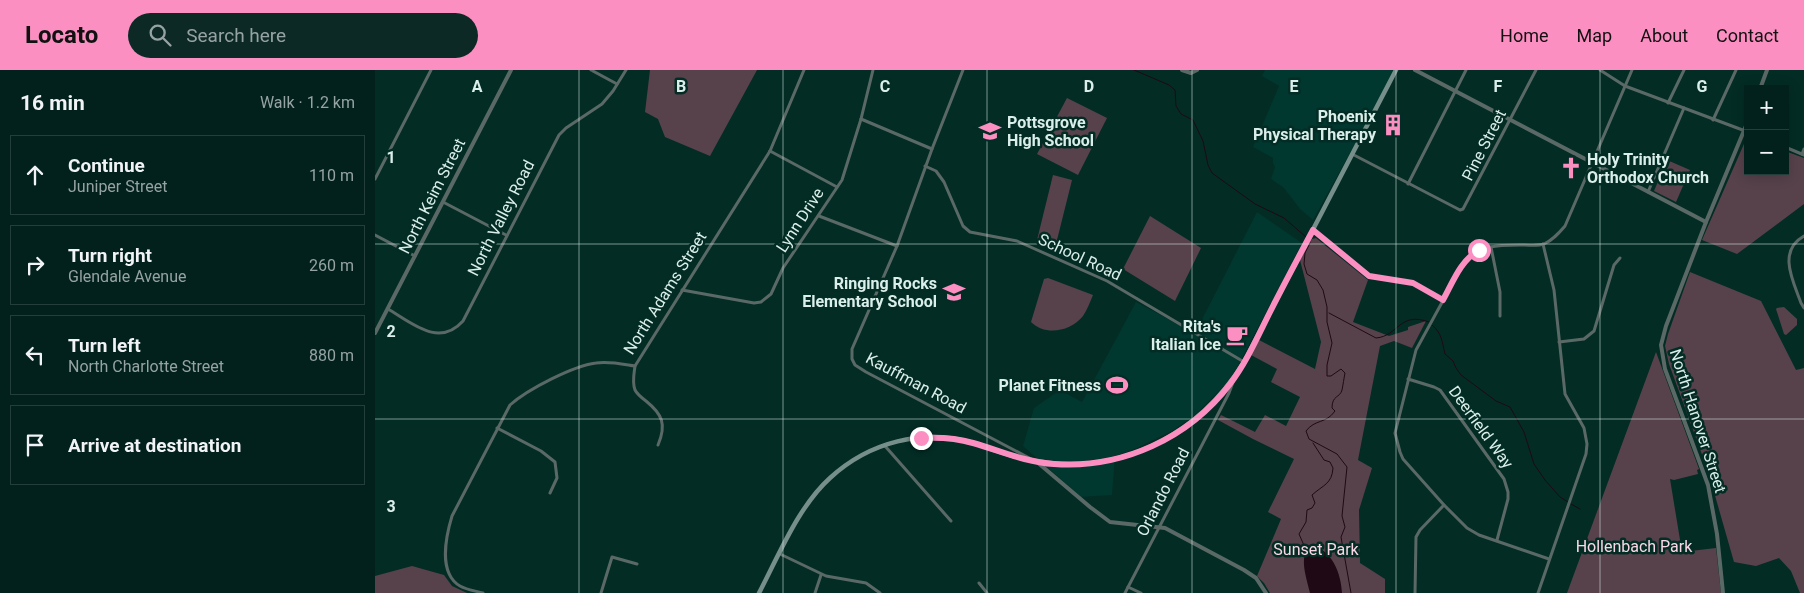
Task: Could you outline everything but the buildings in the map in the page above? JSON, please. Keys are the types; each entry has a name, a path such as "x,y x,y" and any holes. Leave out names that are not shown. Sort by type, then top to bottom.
{"main road":[{"path":"759,593 806,507 820,487 845,465 867,452 884,445 911,438 949,438 1037,462 1072,464 1103,461 1151,447 1173,436 1204,412 1224,391 1244,362 1396,70"}],"street":[{"path":"375,179 431,70"},
{"name":"North Keim Street","path":"375,333 511,70"},
{"path":"591,70 617,84"},
{"name":"North Valley Road","path":"388,309 431,332 440,334 449,332 463,321 559,135 566,128 602,104 626,70"},
{"name":"North Adams Street","path":"483,593 460,586 447,569 449,526 452,516 510,405 521,395 575,369 599,362 635,366 770,151 804,70"},
{"name":"Lynn Drive","path":"682,290 754,303 761,302 771,294 783,268 819,216 847,168 873,70"},
{"name":"Kauffman Road","path":"963,70 925,166 897,246 858,331 852,349 852,358 855,365 1037,462 1102,517 1117,524 1159,527"},
{"path":"1182,70 1191,73 1197,71"},
{"path":"1415,70 1706,222"},
{"path":"1352,154 1408,184 1466,70"},
{"name":"Pine Street","path":"1408,184 1460,210 1463,209 1467,205 1536,70"},
{"path":"1601,70 1625,86 1744,131"},
{"path":"1549,559 1479,535 1467,528 1443,505 1408,465 1399,452 1395,433 1415,350 1463,264 1470,255 1491,247 1543,244 1553,239 1565,226 1632,70"},
{"path":"1668,103 1684,70"},
{"path":"1713,120 1736,70"},
{"path":"1761,85 1767,70"},
{"path":"1648,192 1684,108"},
{"path":"861,119 932,148"},
{"name":"North Hanover Street","path":"1723,593 1717,534 1708,485 1665,369 1661,351 1666,326 1706,222 1744,136"},
{"path":"1789,149 1803,154 1804,149"},
{"path":"770,151 837,187"},
{"name":"School Road","path":"925,166 936,171 944,182 963,226 970,232 1017,241 1107,281 1244,362"},
{"path":"443,202 506,235"},
{"path":"819,216 897,246"},
{"path":"1313,230 1369,276 1413,283 1443,300"},
{"path":"375,235 415,256"},
{"path":"1804,236 1792,247 1788,265 1804,308"},
{"path":"1538,593 1586,454 1587,444 1584,428 1565,394 1554,290 1543,244"},
{"path":"1491,247 1500,292 1500,316"},
{"path":"1559,342 1584,338 1594,331 1614,265 1620,258"},
{"path":"635,366 633,378 635,390 661,416 662,431 658,445"},
{"name":"Orlando Road","path":"1125,593 1229,393 1236,374"},
{"name":"Deerfield Way","path":"1408,379 1435,386 1440,390 1504,478 1508,499 1497,540"},
{"path":"497,428 541,451 555,462 557,478 550,493"},
{"path":"884,445 951,521"},
{"path":"1415,593 1416,537 1419,530 1443,505"},
{"path":"1159,527 1244,570 1256,578 1266,593"},
{"path":"779,554 821,574 862,582 880,593"},
{"path":"601,593 612,557 637,564"},
{"path":"815,593 821,574"},
{"path":"979,583 987,593"},
{"path":"1128,586 1141,593"}],"shaded area":[{"path":"1265,70 1396,70 1313,220 1300,209 1284,188 1271,179 1275,167 1273,158 1253,147 1279,86 1262,76"},
{"path":"1257,212 1302,243 1237,368 1224,386 1194,416 1172,431 1137,448 1115,456 1112,495 1081,497 1023,446 1034,408 1060,390 1082,402 1136,302 1195,333"},
{"path":"1310,545 1324,551 1334,563 1340,578 1342,593 1310,593 1304,562 1306,550"}],"green space":[{"path":"650,70 757,70 710,156 665,137 658,119 645,112"},
{"path":"1067,98 1107,118 1078,175 1037,154"},
{"path":"1744,144 1744,175 1789,175 1789,152 1804,158 1804,204 1737,254 1702,240"},
{"path":"1667,160 1690,170 1676,202 1654,191"},
{"path":"1053,175 1072,180 1056,244 1037,240"},
{"path":"1150,216 1201,248 1175,301 1123,269"},
{"name":"Sunset Park","path":"1316,238 1368,280 1353,322 1389,336 1408,330 1408,327 1426,321 1412,348 1394,341 1380,346 1358,460 1372,468 1359,510 1360,563 1385,579 1385,593 1270,593 1257,576 1281,519 1268,512 1294,459 1218,420 1221,415 1255,432 1265,415 1286,426 1300,397 1271,382 1277,369 1251,355 1259,340 1315,369 1321,342 1300,260 1312,239"},
{"path":"1690,272 1761,301 1796,370 1804,368 1804,593 1800,593 1791,571 1779,558 1756,566 1734,562 1708,471 1669,364 1665,346"},
{"path":"1048,278 1093,295 1083,316 1065,329 1043,329 1031,322 1044,279"},
{"path":"1784,307 1797,319 1797,325 1786,335 1784,334 1776,309"},
{"name":"Hollenbach Park","path":"1656,352 1699,469 1697,470 1698,474 1674,480 1670,479 1682,552 1716,548 1721,593 1567,593"},
{"path":"412,566 444,575 452,586 467,593 375,593 375,576"}],"waterway":[{"path":"1134,70 1169,85 1175,90 1176,106 1181,114 1193,120 1203,141 1208,165 1212,173 1255,204 1284,218 1306,237"},
{"path":"1309,240 1310,243 1305,253 1304,264 1307,274 1317,280 1323,290 1332,343 1327,365 1327,376 1331,376 1341,369 1345,373 1341,393 1332,404 1332,408 1335,411 1328,418 1309,427 1306,431 1309,439 1337,454 1347,467 1342,516 1345,527 1341,537 1351,593"},
{"path":"1329,313 1376,338 1390,333 1400,325 1411,320 1419,319 1429,322"},
{"path":"1432,325 1440,335 1445,354 1453,361 1461,375 1496,401 1510,407 1524,432 1534,464 1560,497 1568,502"},
{"path":"1306,550 1299,534 1306,522 1307,510 1312,508 1315,503 1312,495 1329,481 1333,468 1330,462 1324,460 1313,443"},
{"path":"1571,504 1580,509"}],"place":[{"name":"Phoenix Physical Therapy","path":"1393,125"},
{"name":"Pottsgrove High School","path":"990,131"},
{"name":"Holy Trinity Orthodox Church","path":"1571,168"},
{"name":"Ringing Rocks Elementary School","path":"954,292"},
{"name":"Rita's Italian Ice","path":"1237,335"},
{"name":"Planet Fitness","path":"1117,385"}],"route":[{"path":"921,438 949,438 1019,458 1054,464 1103,461 1140,451 1173,436 1195,420 1228,387 1244,362 1313,230 1369,276 1413,283 1443,300 1463,264 1470,255 1479,250"}]}
